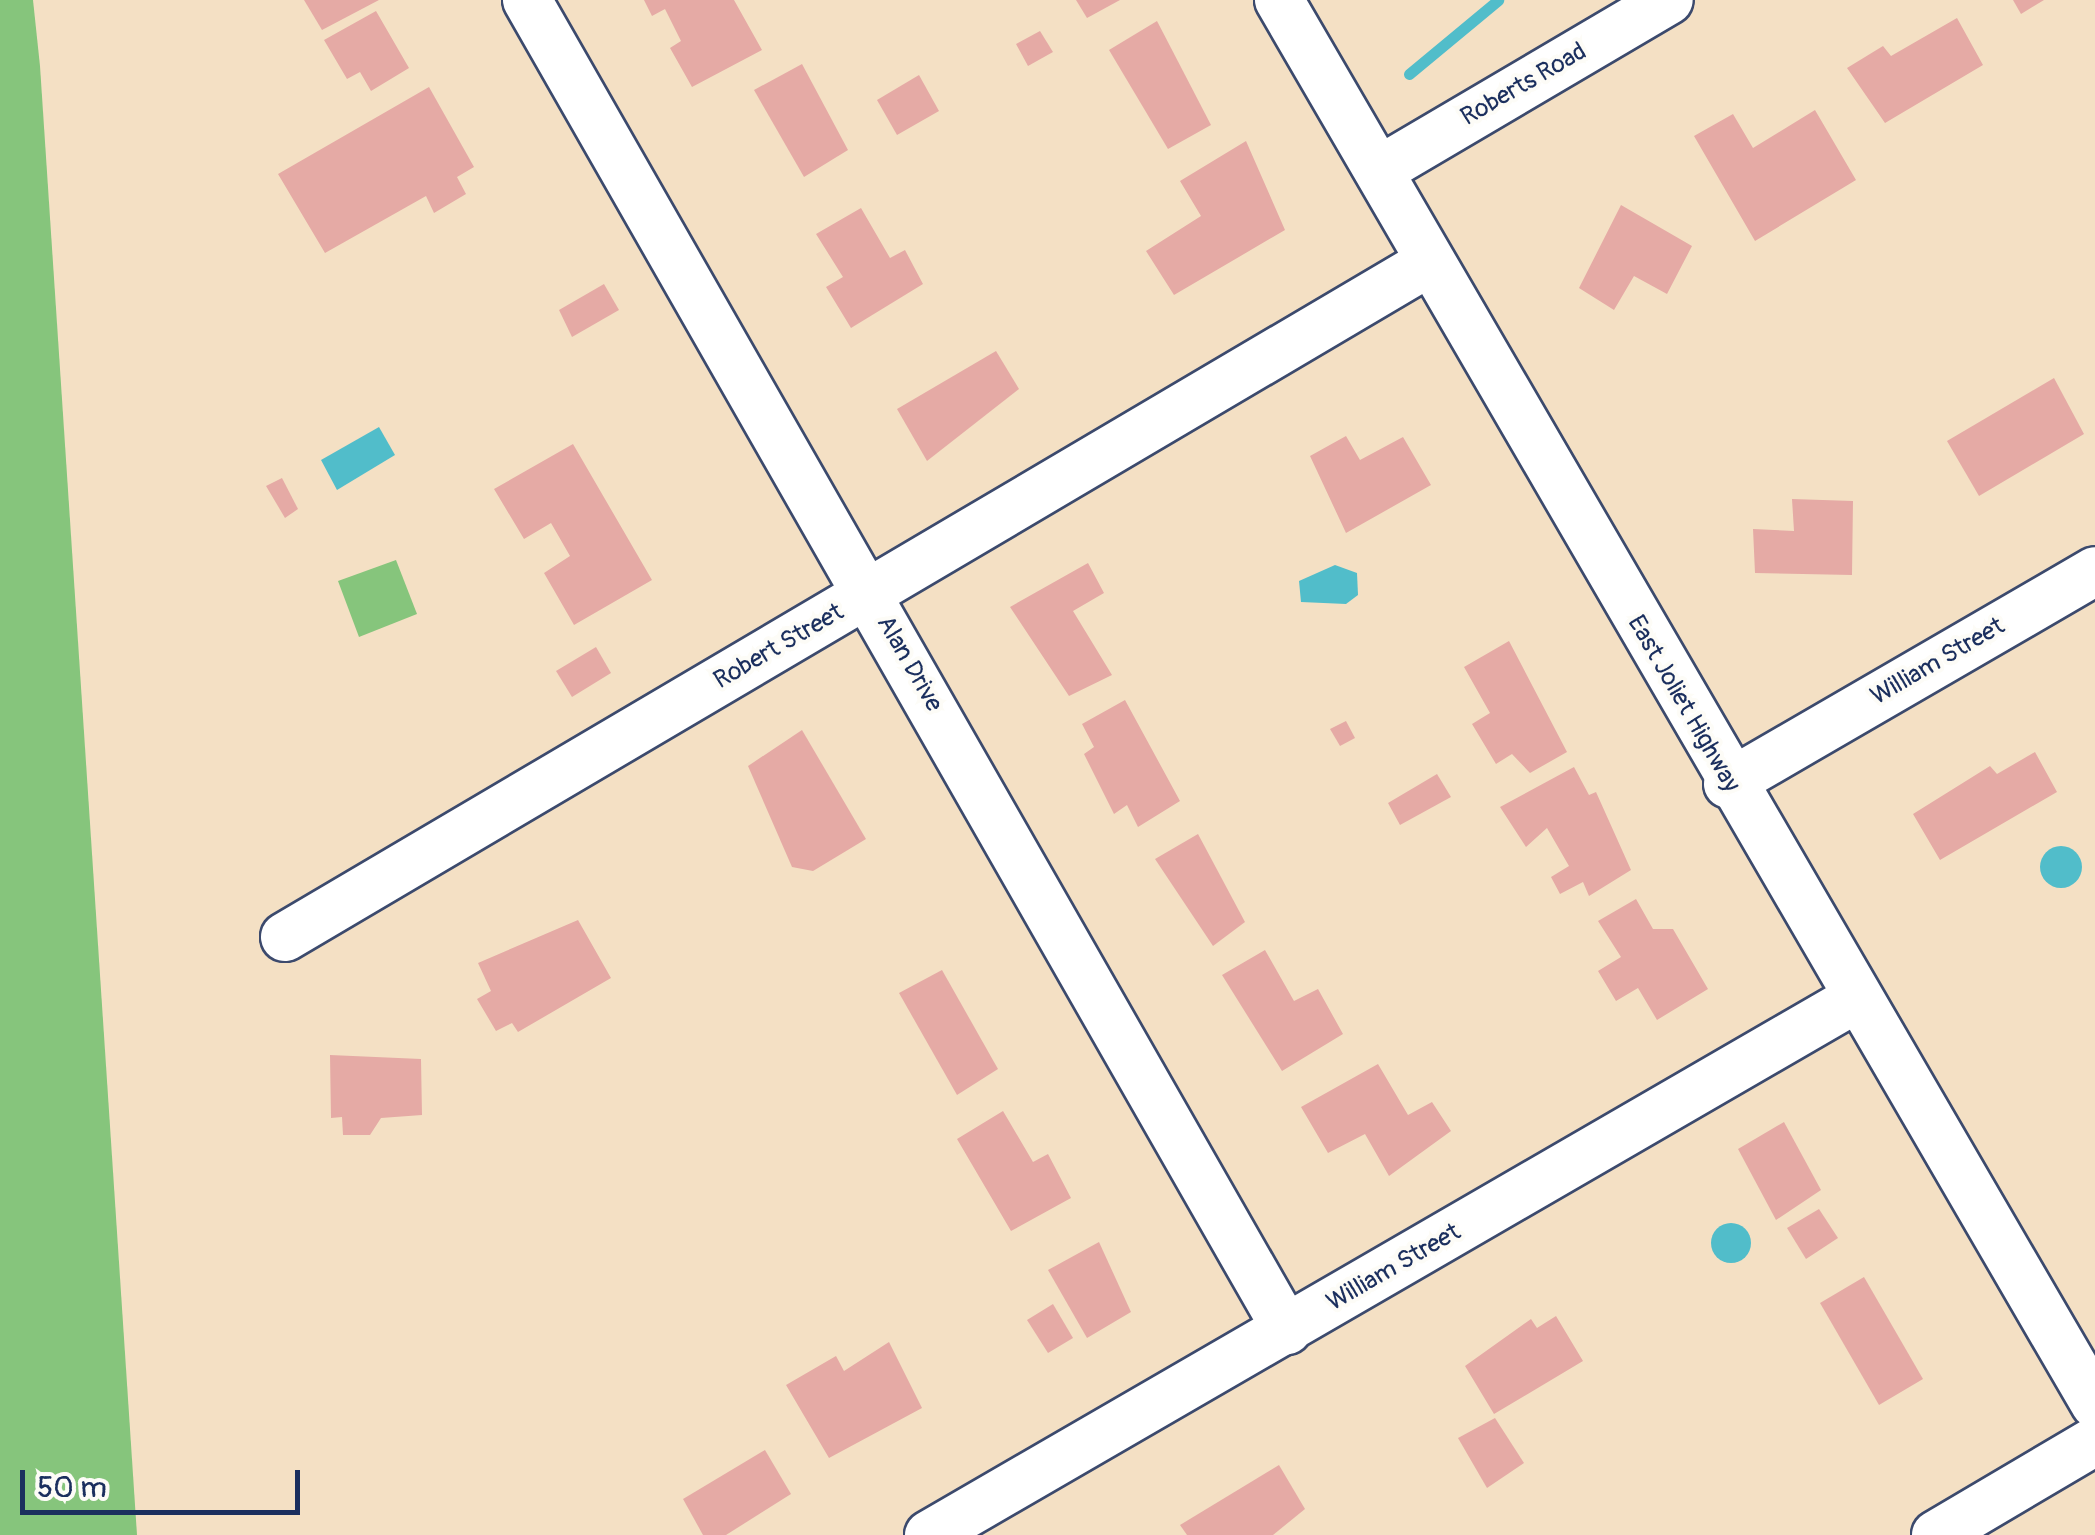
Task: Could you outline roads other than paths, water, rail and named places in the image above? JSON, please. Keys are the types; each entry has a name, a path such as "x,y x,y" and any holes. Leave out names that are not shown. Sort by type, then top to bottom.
{"street":[{"name":"Alan Drive","path":"527,0 1287,1330"},
{"name":"East Joliet Highway","path":"1279,0 1380,170 1428,263 1728,784 2095,1404"},
{"name":"Roberts Road","path":"1380,170 1669,0"},
{"name":"Robert Street","path":"284,936 1428,263"},
{"name":"William Street","path":"1728,784 2095,571"},
{"name":"William Street","path":"929,1535 1857,998"},
{"path":"1936,1535 2095,1441"}],"water":[{"path":"379,427 395,455 337,490 321,460"},
{"path":"1335,565 1357,573 1358,595 1346,604 1301,602 1299,581"},
{"path":"2061,846 2076,852 2082,867 2076,882 2061,888 2046,882 2040,867 2046,852"},
{"path":"1731,1223 1745,1229 1751,1243 1745,1257 1731,1263 1717,1257 1711,1243 1717,1229"}],"waterway":[{"path":"1409,74 1498,0"}]}
